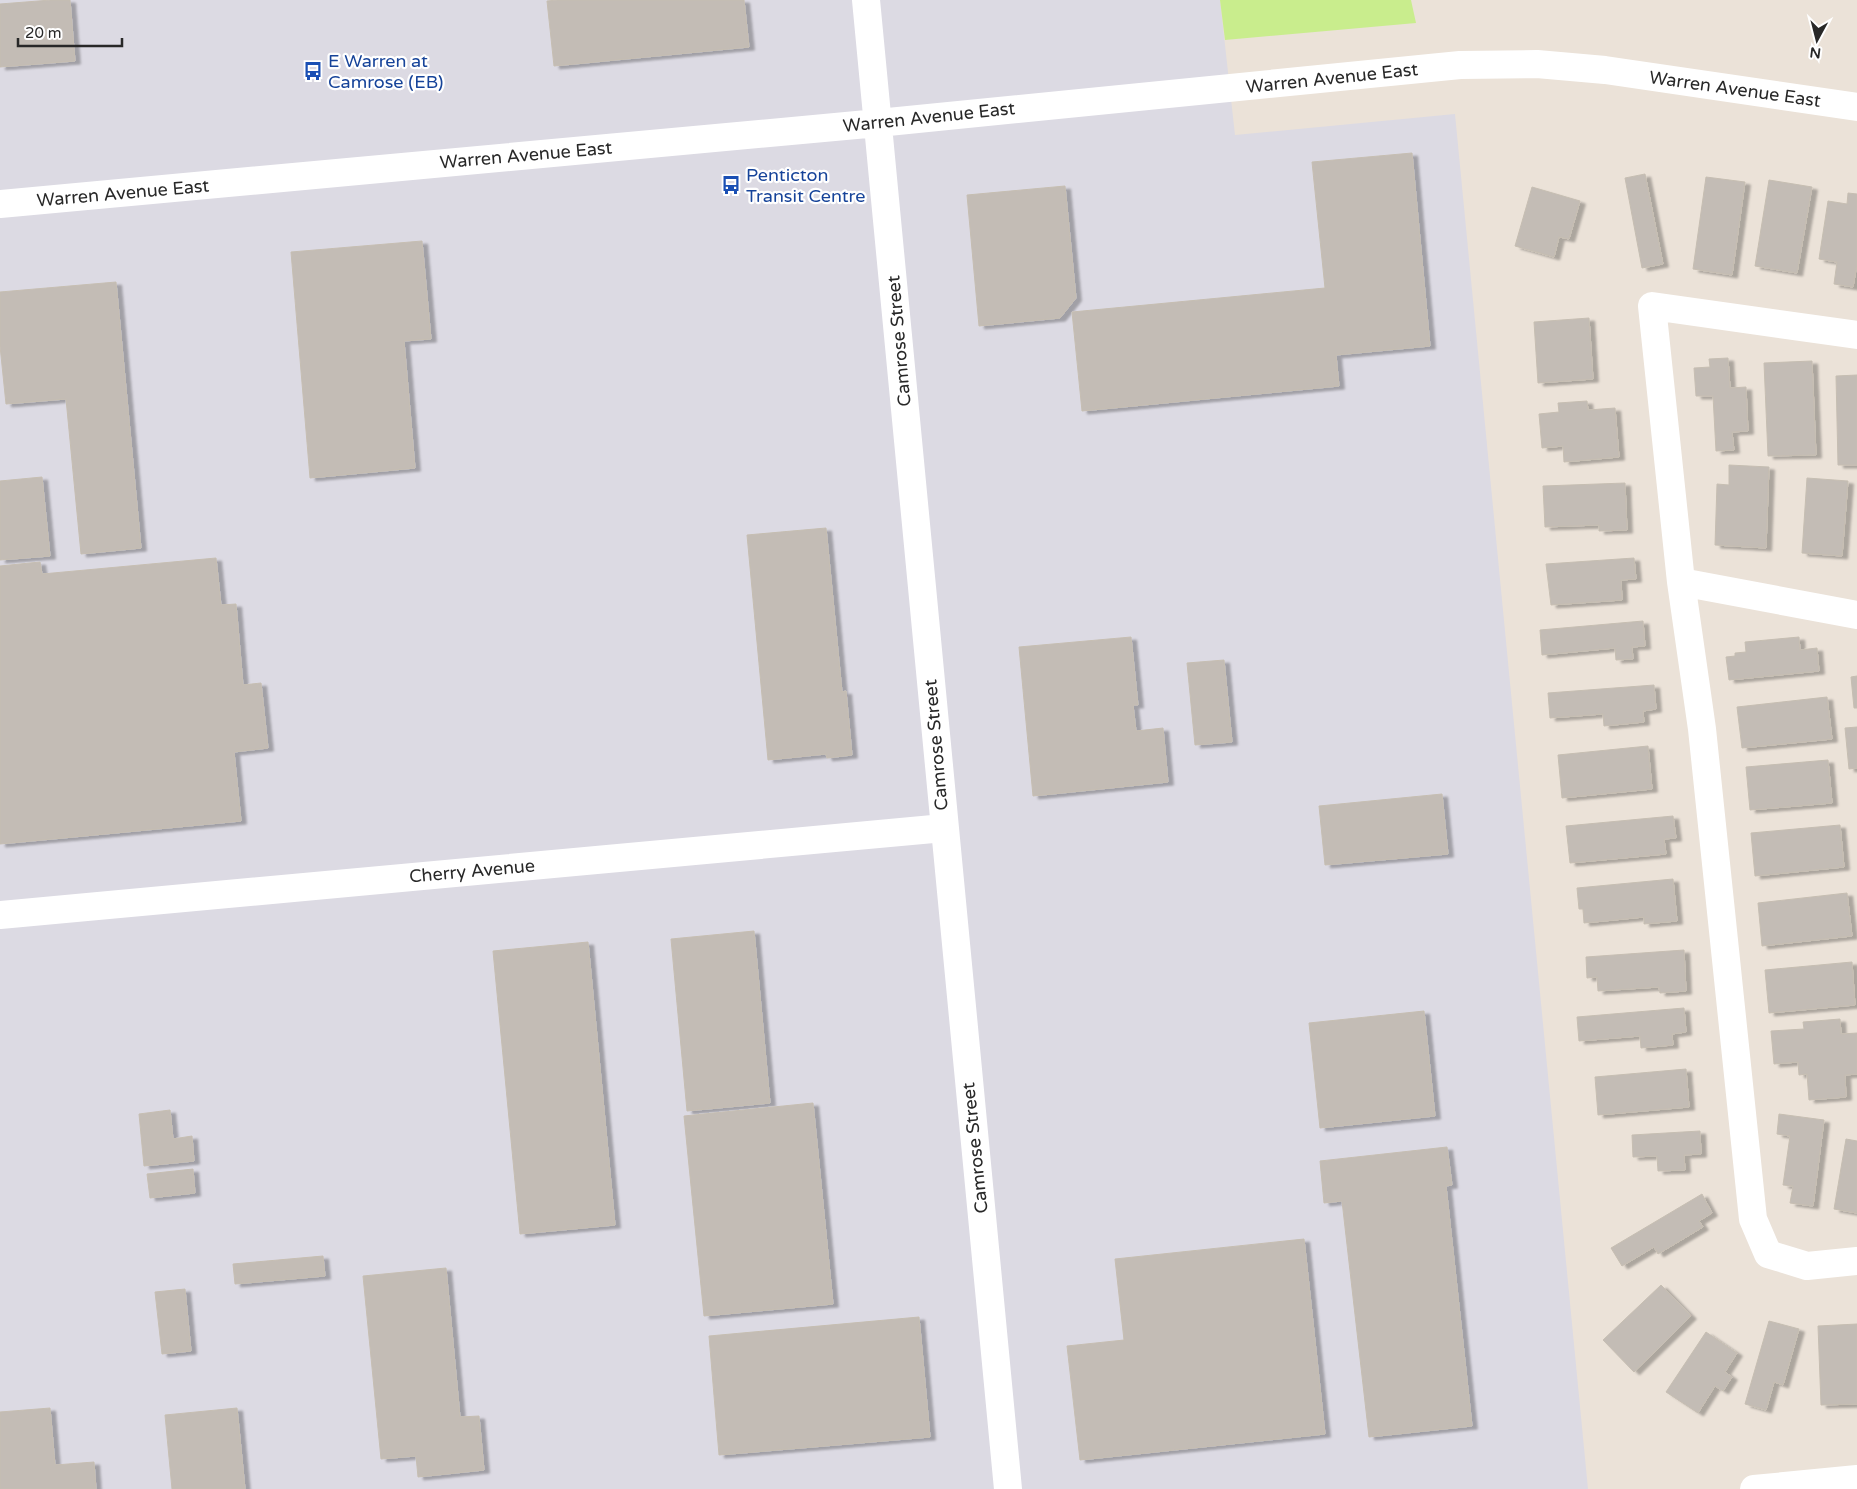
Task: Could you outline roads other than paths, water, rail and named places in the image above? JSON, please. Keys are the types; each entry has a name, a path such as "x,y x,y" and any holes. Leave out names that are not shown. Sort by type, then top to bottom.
{"street":[{"name":"Camrose Street","path":"866,0 1008,1489"},
{"name":"Warren Avenue East","path":"0,204 878,123 1460,66 1538,64 1605,70 1857,107"},
{"path":"1857,334 1652,306 1680,582 1702,729 1752,1219 1768,1254 1807,1266 1857,1261"},
{"path":"1680,582 1857,614"},
{"name":"Cherry Avenue","path":"0,915 944,828"},
{"path":"1754,1489 1811,1486 1857,1479"}],"place":[{"name":"E Warren at Camrose (EB)","path":"313,71"},
{"name":"Penticton Transit Centre","path":"731,185"}]}
